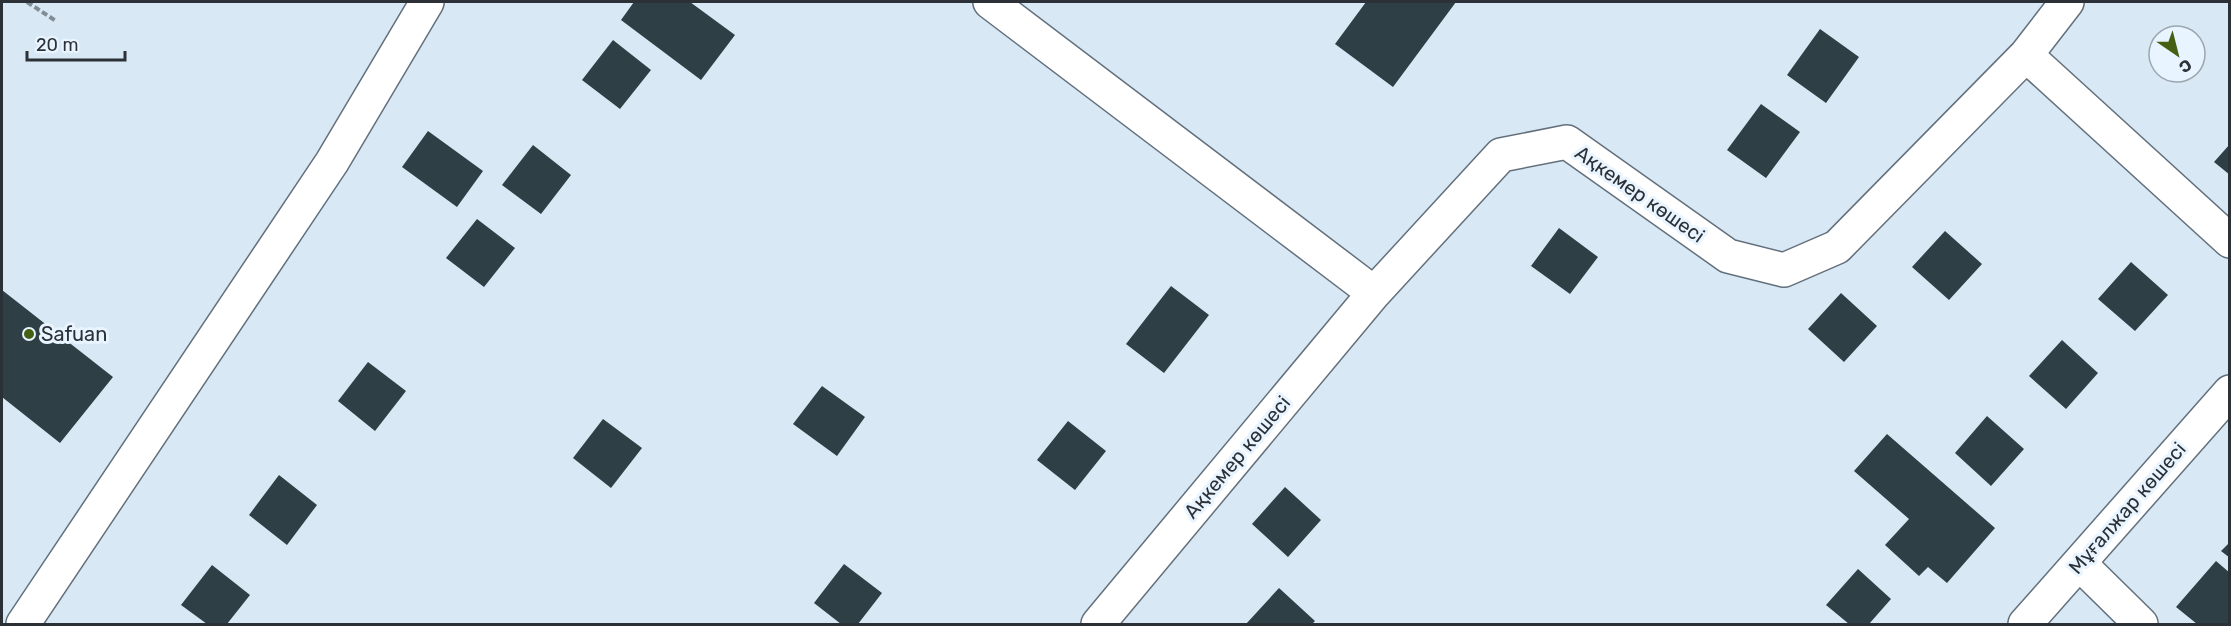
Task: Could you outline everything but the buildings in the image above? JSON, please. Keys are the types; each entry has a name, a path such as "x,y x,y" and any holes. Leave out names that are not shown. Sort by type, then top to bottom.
{"street":[{"path":"23,624 332,162 427,2"},
{"path":"990,2 1374,293"},
{"name":"Ақкемер көшесі","path":"1098,624 1374,293 1501,155 1567,142 1728,256 1784,270 1837,247 2026,55 2067,2"},
{"path":"2026,55 2229,241"},
{"name":"Мұғалжар көшесі","path":"2025,624 2229,392"},
{"path":"2079,563 2141,624"}],"path":[{"path":"27,2 56,21"}],"place":[{"name":"Safuan","path":"29,334"}]}
